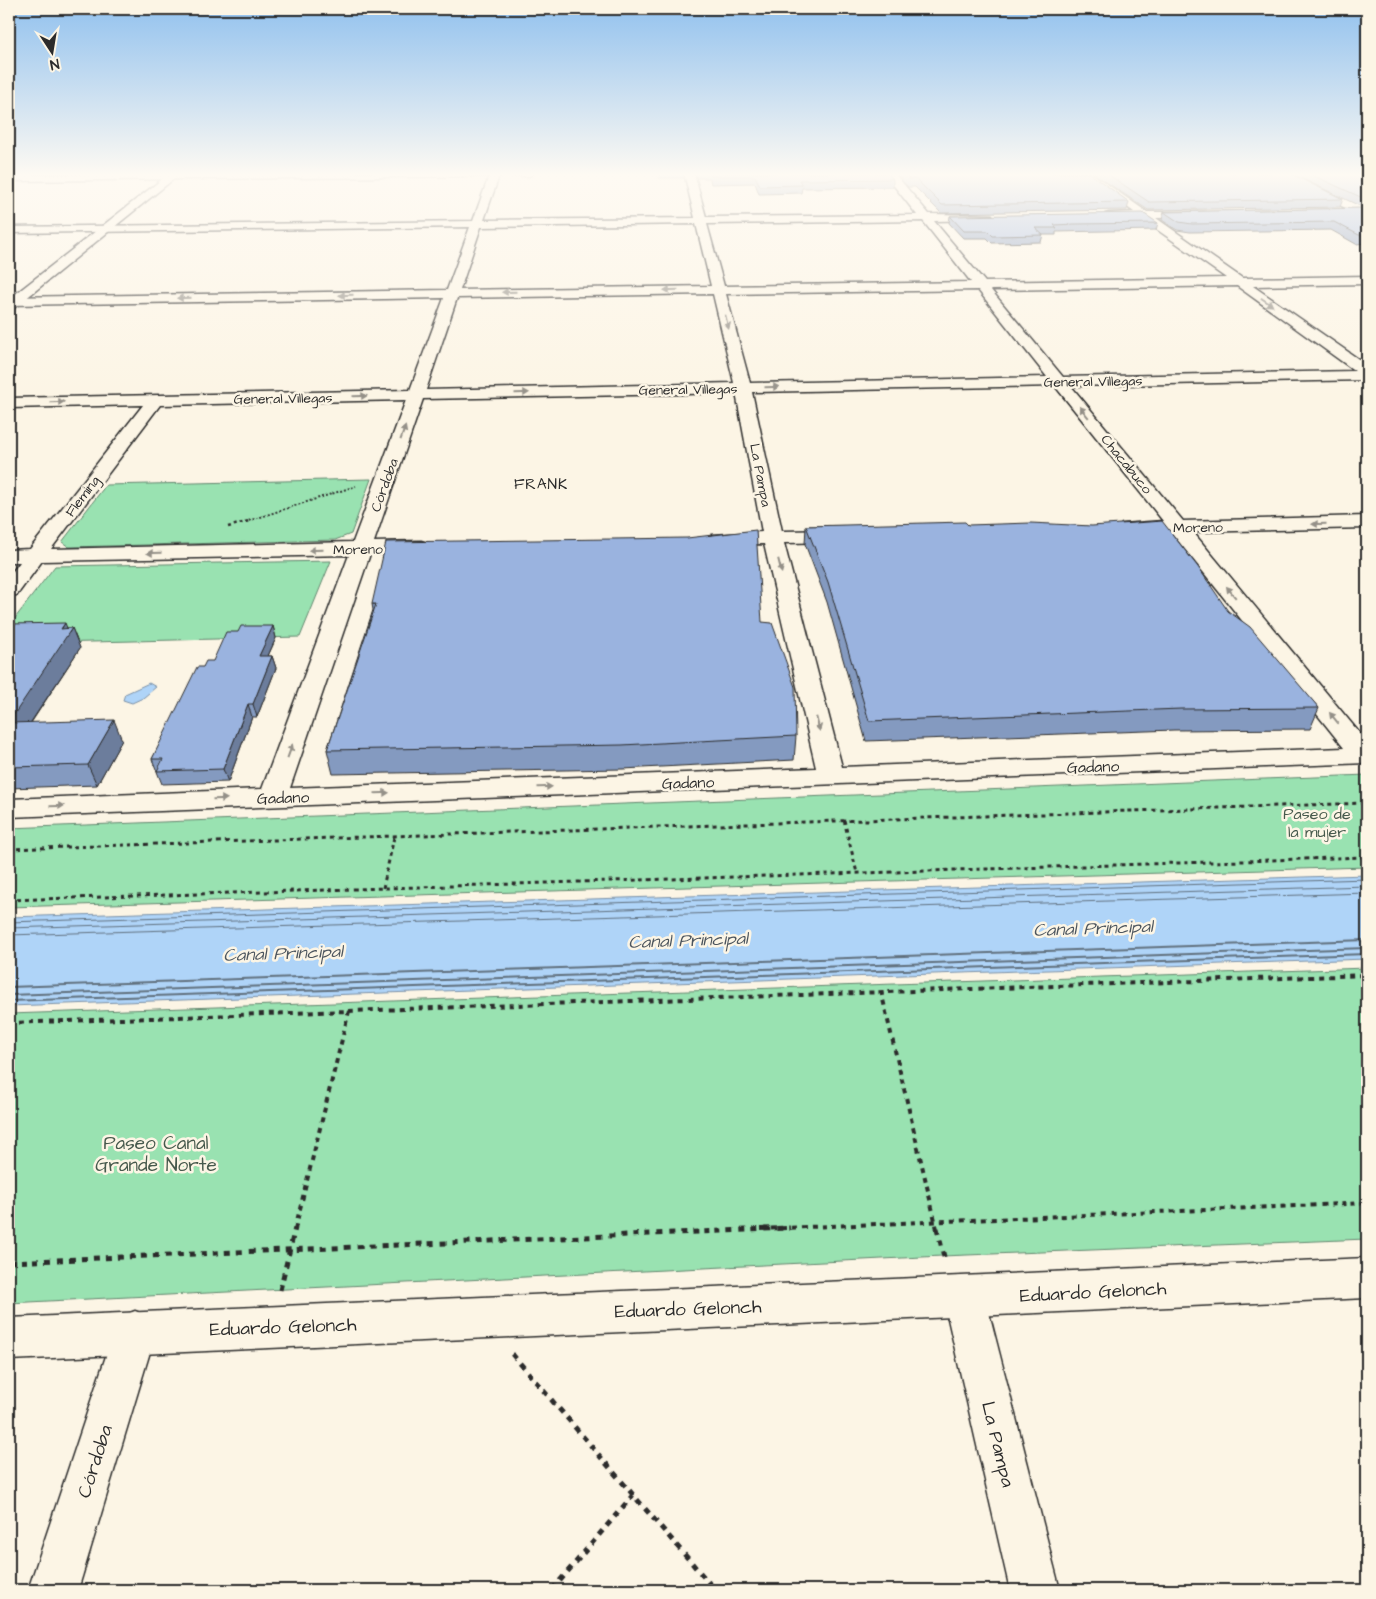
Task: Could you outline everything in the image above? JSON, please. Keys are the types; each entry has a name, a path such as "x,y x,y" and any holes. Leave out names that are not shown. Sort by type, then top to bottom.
{"street":[{"path":"11,302 82,248"},
{"name":"Córdoba","path":"274,797 468,248"},
{"name":"La Pampa","path":"708,248 743,388 773,538 831,777"},
{"name":"Chacabuco","path":"950,248 1366,755"},
{"path":"1190,248 1367,374"},
{"path":"11,302 451,293 1367,280"},
{"name":"General Villegas","path":"9,403 1367,374"},
{"name":"Fleming","path":"9,590 155,400"},
{"name":"Moreno","path":"1108,529 1367,522"},
{"path":"705,540 862,536"},
{"name":"Moreno","path":"9,556 440,546"},
{"name":"Gadano","path":"9,808 1366,755"},
{"name":"Eduardo Gelonch","path":"9,1339 1367,1278"},
{"name":"La Pampa","path":"964,1297 1035,1590"},
{"name":"Córdoba","path":"53,1590 135,1332"}],"path":[{"path":"226,527 262,518 359,485"},
{"path":"9,849 1367,803"},
{"path":"844,820 857,873"},
{"path":"383,888 394,837"},
{"path":"9,900 1367,857"},
{"path":"9,1023 1367,975"},
{"path":"881,991 942,1256 964,1297"},
{"path":"268,1326 290,1249 349,1010"},
{"path":"9,1262 1367,1203"},
{"path":"480,1317 716,1590"},
{"path":"552,1590 633,1494"}],"green space":[{"path":"371,479 351,534 335,540 69,547 62,542 106,485"},
{"path":"331,561 300,637 9,644 9,626 55,566"},
{"name":"Paseo de la mujer","path":"1367,775 1367,867 9,907 9,828"},
{"name":"Paseo Canal Grande Norte","path":"1367,968 1367,1239 942,1256 9,1303 9,1014"}],"water":[{"path":"149,683 156,687 143,698 132,703 123,700 125,694"},
{"name":"Canal Principal","path":"1367,875 1367,959 9,1006 9,917"}],"building":[{"path":"1162,521 1198,567 1228,611 1250,627 1319,708 1181,709 869,721 828,582 806,526 965,522 968,525 1031,523 1092,526"},
{"path":"756,530 762,622 772,623 795,687 796,736 622,745 327,750 376,604 372,604 386,542 687,538"},
{"path":"65,623 61,629 72,628 9,722 9,625"},
{"path":"241,626 273,626 259,656 272,656 253,704 248,704 223,769 157,771 163,759 152,759 197,667 203,667 206,661 213,661 226,632 238,632"},
{"path":"114,720 88,765 9,767 9,723"}],"district":[{"name":"FRANK","path":"541,484"}]}
